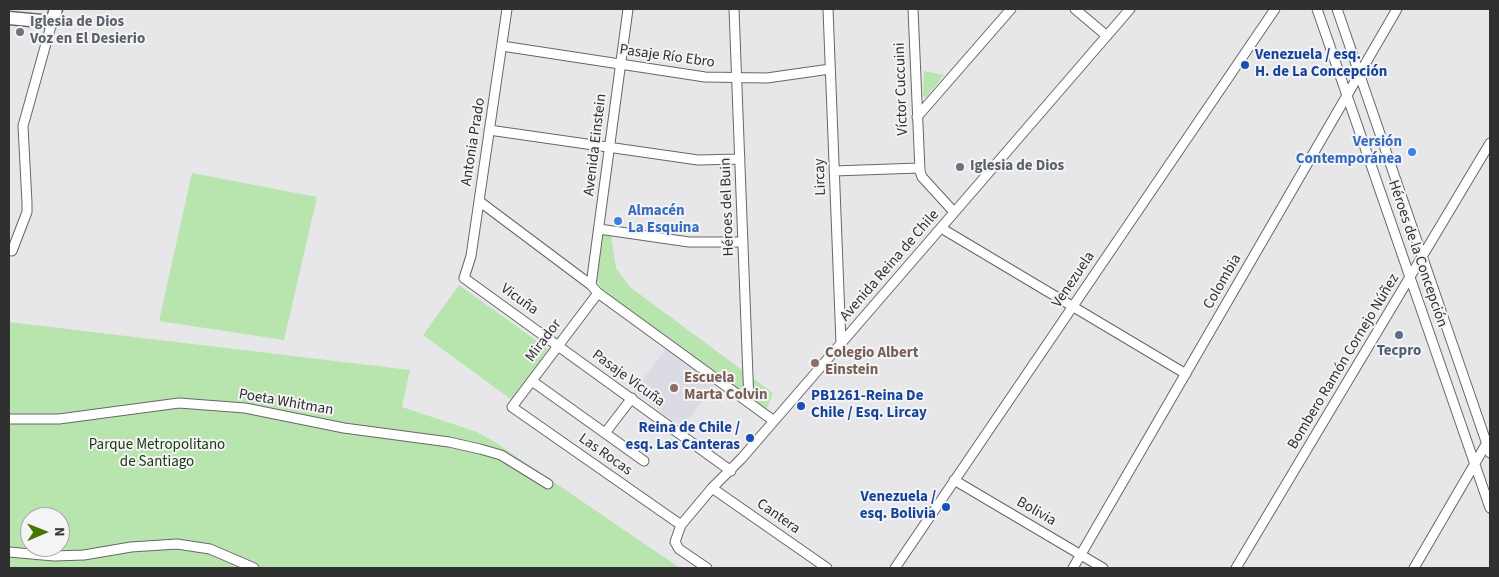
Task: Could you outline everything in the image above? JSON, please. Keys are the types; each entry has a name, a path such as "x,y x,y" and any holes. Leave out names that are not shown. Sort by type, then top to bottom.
{"street":[{"path":"12,251 27,212 28,203 23,126 56,9"},
{"name":"Antonia Prado","path":"464,278 472,256 507,9"},
{"name":"Avenida Einstein","path":"591,285 628,9"},
{"name":"Héroes del Buin","path":"734,9 749,404"},
{"name":"Lircay","path":"828,9 841,343"},
{"name":"Víctor Cuccuini","path":"913,9 919,168"},
{"path":"917,118 1009,9"},
{"path":"1075,9 1107,36"},
{"name":"Avenida Reina de Chile","path":"707,568 679,549 675,542 681,525 712,488 731,471 1130,9"},
{"name":"Venezuela","path":"895,568 1275,9"},
{"name":"Héroes de la Concepción","path":"1317,9 1490,508"},
{"name":"Héroes de la Concepción","path":"1337,9 1488,439 1490,453"},
{"name":"Colombia","path":"1073,568 1398,9"},
{"path":"9,18 52,22"},
{"name":"Pasaje Río Ebro","path":"502,46 705,77 781,77 830,69"},
{"path":"489,130 610,145 698,160 740,158"},
{"name":"Bombero Ramón Cornejo Núñez","path":"1236,568 1490,143"},
{"path":"834,171 919,168 922,177 954,212"},
{"path":"479,201 591,285 598,293 774,421"},
{"path":"941,228 1186,374"},
{"path":"599,229 689,242 743,242"},
{"name":"Vicuña","path":"464,278 557,345"},
{"name":"Mirador","path":"512,407 598,293"},
{"name":"Pasaje Vicuña","path":"557,345 731,471"},
{"path":"532,381 644,461"},
{"path":"605,433 632,398"},
{"name":"Poeta Whitman","path":"9,419 58,419 179,403 245,408 344,428 449,442 480,449 501,455 548,484"},
{"name":"Las Rocas","path":"512,407 681,525"},
{"path":"1414,568 1488,439"},
{"name":"Bolivia","path":"954,480 1103,568"},
{"name":"Cantera","path":"712,488 828,568"},
{"path":"9,552 54,556 84,555 131,547 177,544 210,549 254,568"}],"shaded area":[{"name":"Escuela Marta Colvin","path":"667,348 715,385 682,428 634,391"}],"green space":[{"path":"924,71 944,75 926,97 923,96"},
{"path":"192,173 317,197 284,340 159,321"},
{"path":"603,234 611,235 616,268 630,287 773,393 765,413 601,288 597,280"},
{"path":"459,285 548,349 512,400 423,335"},
{"name":"Parque Metropolitano de Santiago","path":"9,322 410,370 402,407 477,432 495,442 680,568 9,568"}],"place":[{"name":"Iglesia de Dios Voz en El Desierio","path":"20,32"},
{"name":"Venezuela / esq. H. de La Concepción","path":"1245,65"},
{"name":"Versión Contemporánea","path":"1412,152"},
{"name":"Iglesia de Dios","path":"960,167"},
{"name":"Almacén La Esquina","path":"618,221"},
{"name":"Tecpro","path":"1399,335"},
{"name":"Colegio Albert Einstein","path":"815,363"},
{"name":"Escuela Marta Colvin","path":"674,388"},
{"name":"PB1261-Reina De Chile / Esq. Lircay","path":"801,406"},
{"name":"Reina de Chile / esq. Las Canteras","path":"750,438"},
{"name":"Venezuela / esq. Bolivia","path":"946,507"}]}
